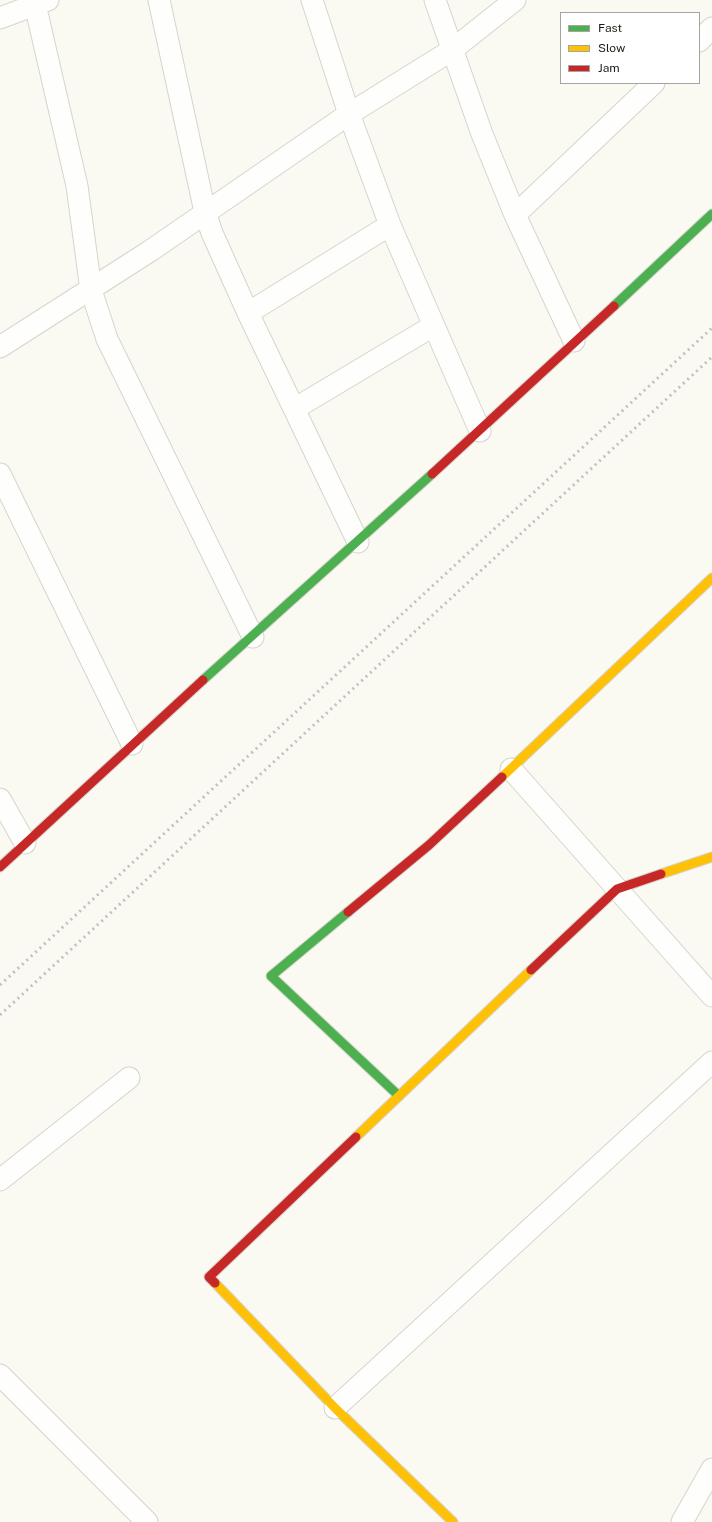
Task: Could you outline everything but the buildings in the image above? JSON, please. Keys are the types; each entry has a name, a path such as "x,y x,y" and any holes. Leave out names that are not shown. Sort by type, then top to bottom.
{"street":[{"path":"159,0 205,212 212,233 248,313 358,542"},
{"path":"312,0 349,114 390,225 480,431"},
{"path":"435,0 482,134 515,215 574,341"},
{"path":"0,347 91,290 349,114 452,50 515,0"},
{"path":"0,18 39,2 77,186 91,290 107,339 253,637"},
{"path":"700,39 712,28"},
{"path":"515,215 653,84"},
{"path":"0,867 132,744 253,637 480,431 574,341 712,214"},
{"path":"248,313 390,225"},
{"path":"294,409 433,326"},
{"path":"0,474 132,744"},
{"path":"399,1096 271,976 429,845 712,578"},
{"path":"511,769 712,996"},
{"path":"0,799 25,843"},
{"path":"453,1522 335,1408 209,1277 618,889 712,857"},
{"path":"335,1408 712,1062"},
{"path":"0,1180 128,1078"},
{"path":"0,1375 147,1522"},
{"path":"682,1522 712,1469"}],"railway":[{"path":"0,985 712,328"},
{"path":"0,1015 712,357"}],"traffic: fast":[{"path":"614,306 712,214"},
{"path":"203,680 432,474"},
{"path":"348,912 271,976 399,1096"}],"traffic: slow":[{"path":"502,777 712,578"},
{"path":"661,874 712,857"},
{"path":"356,1137 531,970"},
{"path":"215,1283 335,1408 453,1522"}],"traffic: jam":[{"path":"432,474 614,306"},
{"path":"0,867 203,680"},
{"path":"348,912 429,845 502,777"},
{"path":"531,970 617,889 661,874"},
{"path":"215,1283 209,1277 356,1137"}]}
